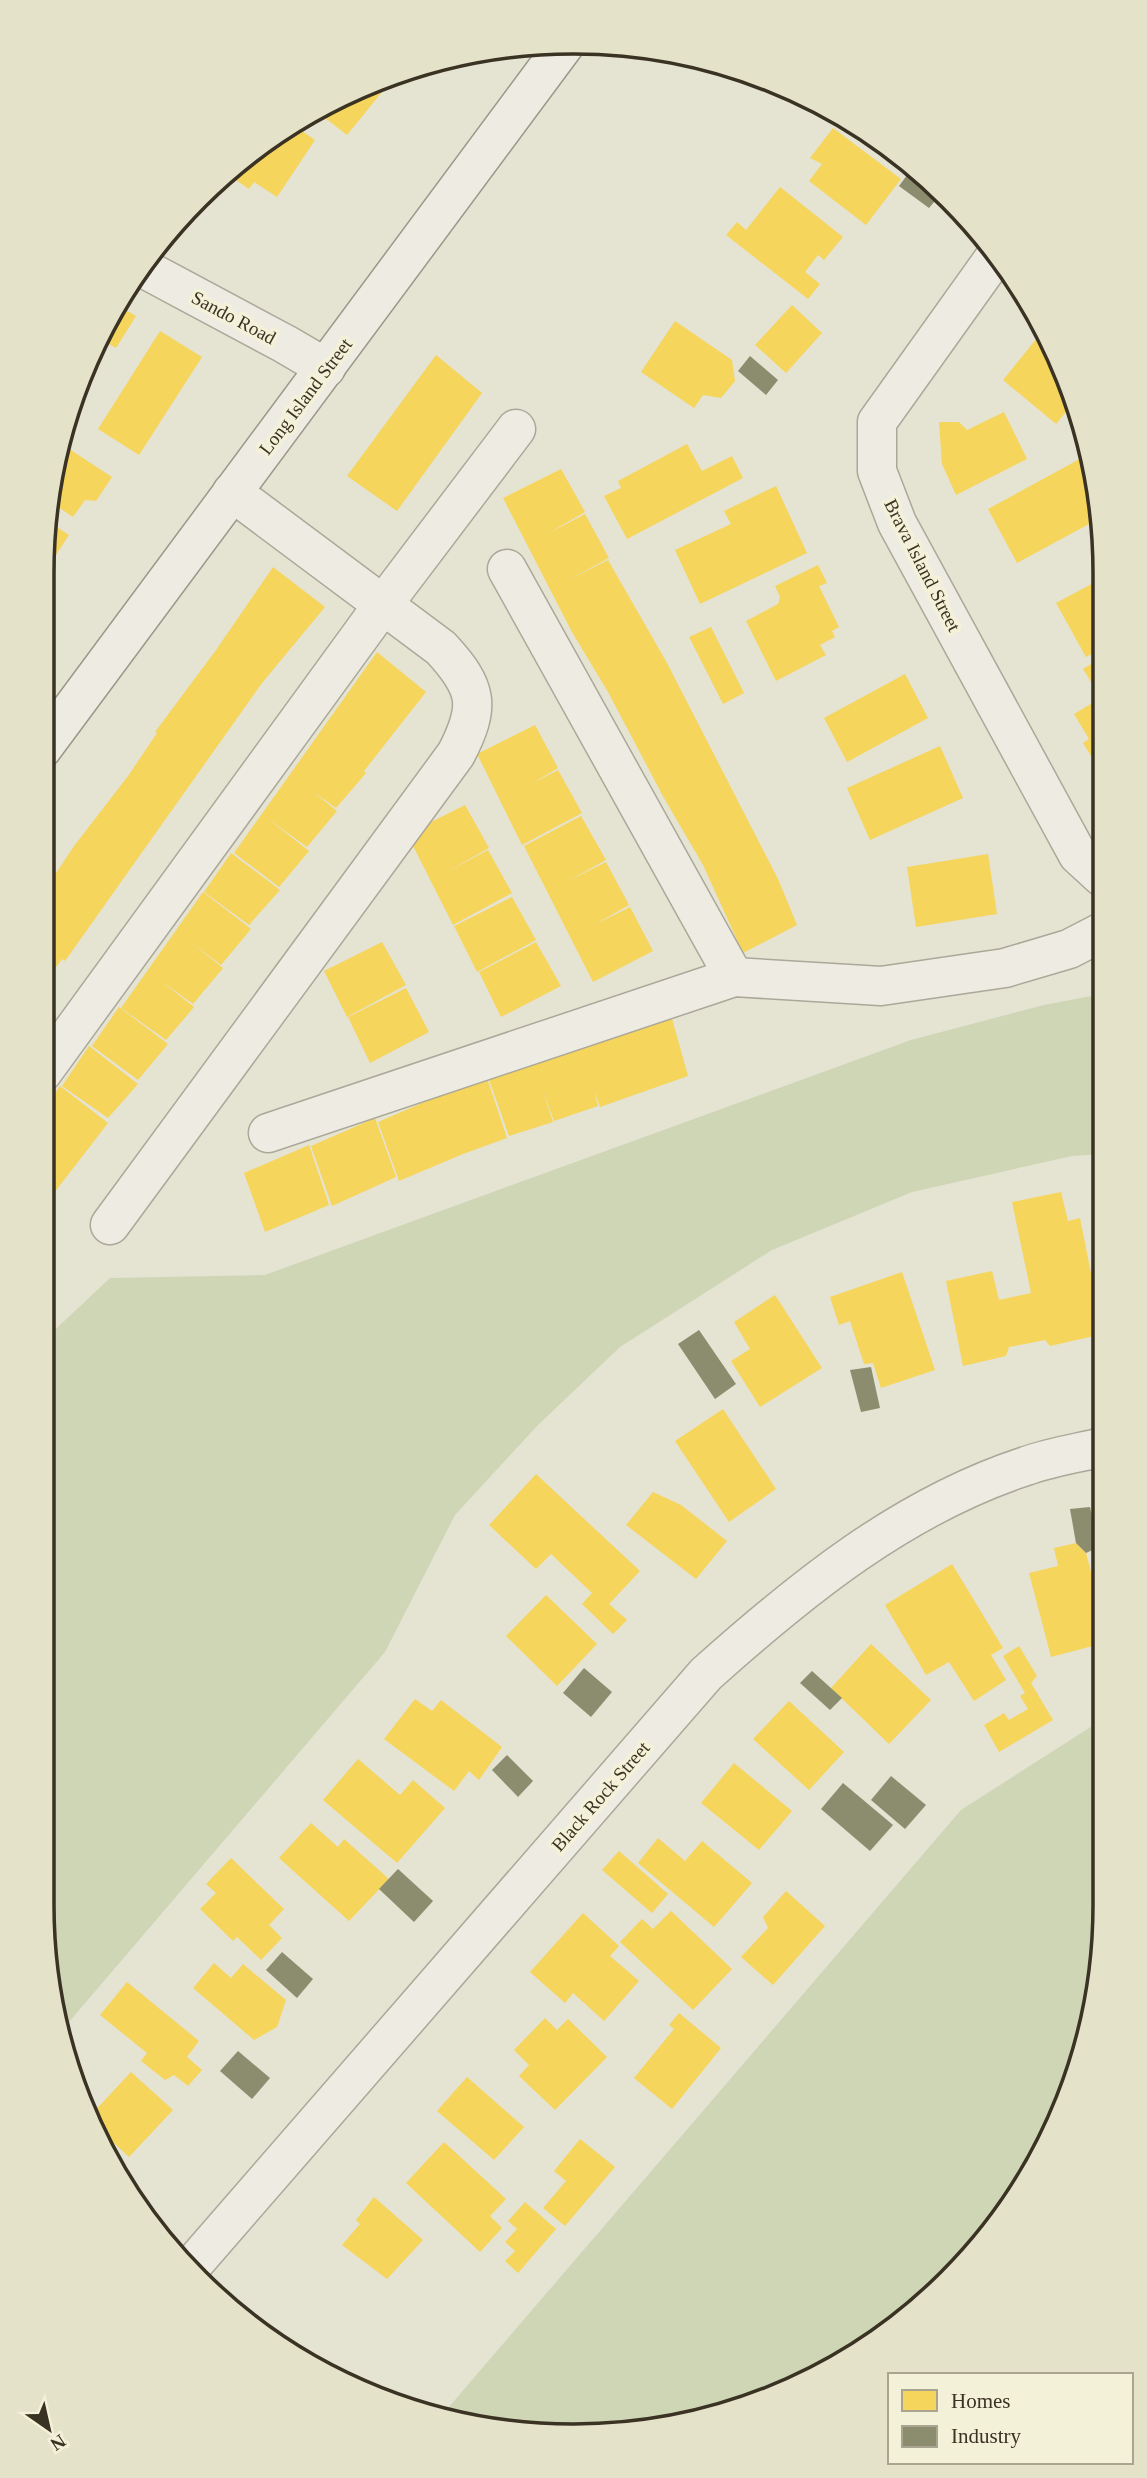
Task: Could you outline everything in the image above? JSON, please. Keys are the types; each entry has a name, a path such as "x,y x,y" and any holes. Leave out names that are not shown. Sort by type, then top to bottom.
{"street":[{"name":"Long Island Street","path":"54,733 558,54"},
{"name":"Brava Island Street","path":"990,264 877,422 877,471 897,523 1078,855 1093,869"},
{"name":"Sando Road","path":"151,272 326,368"},
{"path":"54,1057 382,606 516,429"},
{"path":"110,1225 456,754 470,727 474,699 461,670 441,648 232,492"},
{"path":"507,569 734,977"},
{"path":"268,1133 734,977 881,986 1006,968 1069,949 1093,937"},
{"name":"Black Rock Street","path":"196,2261 706,1674 774,1614 845,1560 935,1503 1026,1465 1093,1450"}],"green space":[{"path":"1093,996 1093,1155 1072,1156 912,1192 772,1250 620,1347 537,1426 455,1515 385,1652 68,2023 59,1972 54,1904 54,1331 110,1278 265,1275 911,1040 1044,1005"},
{"path":"1093,1726 1092,1938 1083,2006 1075,2039 1053,2103 1023,2164 1005,2193 964,2247 916,2295 862,2336 803,2370 772,2384 708,2406 641,2419 574,2424 506,2419 448,2408 961,1810"}],"building: Homes":[{"path":"382,92 347,135 325,118"},
{"path":"833,128 901,179 866,225 809,181 822,164 810,158"},
{"path":"302,131 315,140 277,197 254,182 249,189 235,180 257,162"},
{"path":"780,187 843,237 824,260 818,255 805,272 820,284 808,299 726,235 737,222 746,230"},
{"path":"792,305 822,333 786,373 755,345"},
{"path":"126,310 136,316 116,348 108,344"},
{"path":"675,321 732,360 735,381 721,398 703,395 694,408 641,372"},
{"path":"160,331 202,357 139,455 98,429"},
{"path":"1036,339 1066,411 1056,424 1003,380"},
{"path":"436,355 482,393 397,511 347,476"},
{"path":"1004,412 1027,459 956,495 942,464 939,422 959,422 967,430"},
{"path":"687,444 702,471 732,456 743,478 627,539 604,496 621,488 618,481"},
{"path":"70,449 112,477 96,501 85,500 73,517 59,508"},
{"path":"1080,459 1090,523 1017,563 988,509"},
{"path":"561,469 585,512 547,534 585,514 609,558 568,580 608,560 667,663 778,879 797,925 743,953 703,865 572,632 503,498"},
{"path":"776,486 807,553 700,604 675,550 731,524 724,511"},
{"path":"57,527 69,535 54,557"},
{"path":"818,565 827,583 819,586 839,627 832,631 835,637 820,645 826,655 776,681 746,621 778,604 780,597 775,586"},
{"path":"273,567 325,607 262,683 65,961 62,959 54,970 54,876"},
{"path":"1093,583 1093,653 1086,657 1056,603"},
{"path":"711,627 744,693 723,704 689,637"},
{"path":"377,652 426,692 364,771 366,773 336,808 312,791 337,811 307,847 267,818 309,851 279,887 234,853"},
{"path":"1093,663 1093,685 1083,669"},
{"path":"905,674 928,718 847,762 824,718"},
{"path":"1093,703 1093,759 1083,743 1089,739 1074,714"},
{"path":"535,725 558,768 531,784 558,770 582,813 522,845 477,754"},
{"path":"940,746 963,798 870,840 847,788"},
{"path":"465,805 489,848 445,873 488,850 512,893 453,925 407,834"},
{"path":"581,816 606,860 568,881 606,862 629,905 594,925 630,907 653,951 593,982 524,846"},
{"path":"231,853 280,890 249,925 204,892"},
{"path":"988,854 997,914 916,927 907,867"},
{"path":"203,892 251,929 221,965 189,941 223,968 193,1004 161,981 194,1007 166,1040 121,1008"},
{"path":"512,897 536,940 477,972 454,926"},
{"path":"382,942 406,985 347,1017 324,971"},
{"path":"536,942 561,986 501,1017 479,972"},
{"path":"406,988 429,1032 370,1063 348,1017"},
{"path":"119,1007 168,1044 138,1080 92,1046"},
{"path":"671,1015 688,1076 600,1107 594,1091 598,1106 554,1121 542,1088 553,1122 509,1136 488,1077"},
{"path":"89,1046 138,1084 108,1118 62,1086"},
{"path":"487,1078 507,1138 399,1181 378,1122"},
{"path":"60,1086 108,1123 54,1193 54,1095"},
{"path":"375,1118 396,1177 332,1206 311,1146"},
{"path":"309,1145 329,1205 265,1232 244,1173"},
{"path":"1061,1192 1068,1221 1080,1218 1093,1284 1093,1336 1050,1346 1045,1340 1009,1347 1006,1356 963,1366 946,1281 992,1271 999,1300 1031,1293 1012,1202"},
{"path":"902,1272 935,1370 881,1388 873,1363 864,1364 850,1321 839,1325 830,1297"},
{"path":"775,1295 822,1368 760,1407 731,1361 750,1349 734,1322"},
{"path":"723,1409 776,1489 729,1522 675,1441"},
{"path":"536,1474 640,1571 609,1604 627,1620 613,1634 582,1604 592,1593 551,1554 536,1569 489,1525"},
{"path":"653,1492 681,1505 727,1541 696,1579 626,1525"},
{"path":"1076,1543 1086,1553 1093,1579 1093,1646 1051,1657 1029,1573 1058,1566 1054,1548"},
{"path":"952,1564 1003,1648 991,1655 1006,1680 974,1701 949,1662 926,1675 885,1605"},
{"path":"546,1595 597,1644 557,1686 506,1636"},
{"path":"871,1644 931,1700 889,1744 831,1688"},
{"path":"1019,1646 1037,1676 1031,1683 1053,1720 999,1752 984,1725 1004,1713 1009,1720 1028,1709 1020,1696 1025,1693 1003,1656"},
{"path":"415,1699 432,1711 441,1700 502,1747 479,1780 469,1771 454,1791 384,1739"},
{"path":"789,1701 844,1752 809,1790 753,1739"},
{"path":"358,1759 400,1795 413,1780 445,1808 397,1863 323,1800"},
{"path":"734,1763 792,1811 759,1850 701,1803"},
{"path":"311,1823 338,1847 344,1839 389,1879 349,1921 279,1858"},
{"path":"658,1838 685,1861 702,1841 752,1883 714,1927 638,1863"},
{"path":"619,1851 668,1894 652,1913 602,1870"},
{"path":"231,1858 284,1909 269,1925 282,1938 261,1960 237,1937 233,1941 200,1909 216,1893 206,1884"},
{"path":"786,1891 825,1926 773,1985 741,1957 768,1928 763,1917"},
{"path":"671,1911 732,1969 693,2010 620,1942 642,1919 653,1929"},
{"path":"583,1913 619,1946 610,1956 639,1981 604,2021 573,1993 565,2003 530,1972"},
{"path":"214,1963 231,1978 243,1964 286,2000 277,2027 254,2040 193,1988"},
{"path":"127,1982 199,2041 187,2057 202,2070 188,2086 174,2075 165,2080 141,2061 147,2053 100,2015"},
{"path":"679,2013 721,2048 672,2109 634,2078 674,2029 669,2025"},
{"path":"545,2018 557,2030 568,2019 607,2057 555,2110 519,2076 529,2065 514,2050"},
{"path":"131,2072 173,2110 129,2157 112,2141 97,2109"},
{"path":"467,2077 524,2127 494,2160 437,2111"},
{"path":"580,2139 615,2167 565,2226 543,2208 566,2181 554,2171"},
{"path":"444,2142 506,2199 490,2216 502,2228 480,2252 406,2183"},
{"path":"374,2197 423,2240 387,2279 342,2245 360,2224 356,2220"},
{"path":"525,2202 556,2229 518,2273 505,2261 515,2251 505,2242 517,2229 508,2221"}],"building: Industry":[{"path":"907,176 935,201 929,208 899,186"},
{"path":"750,356 778,380 766,395 738,371"},
{"path":"699,1330 736,1384 715,1399 678,1344"},
{"path":"871,1367 880,1408 861,1412 850,1370"},
{"path":"1090,1507 1093,1550 1086,1553 1076,1543 1070,1509"},
{"path":"584,1668 612,1692 591,1717 563,1693"},
{"path":"812,1671 842,1698 830,1710 800,1683"},
{"path":"507,1755 533,1781 518,1797 492,1770"},
{"path":"891,1776 926,1805 905,1829 871,1800"},
{"path":"843,1783 893,1825 870,1851 821,1809"},
{"path":"398,1869 433,1901 414,1922 379,1889"},
{"path":"282,1952 313,1979 297,1998 266,1970"},
{"path":"238,2051 270,2078 252,2099 220,2071"}]}
